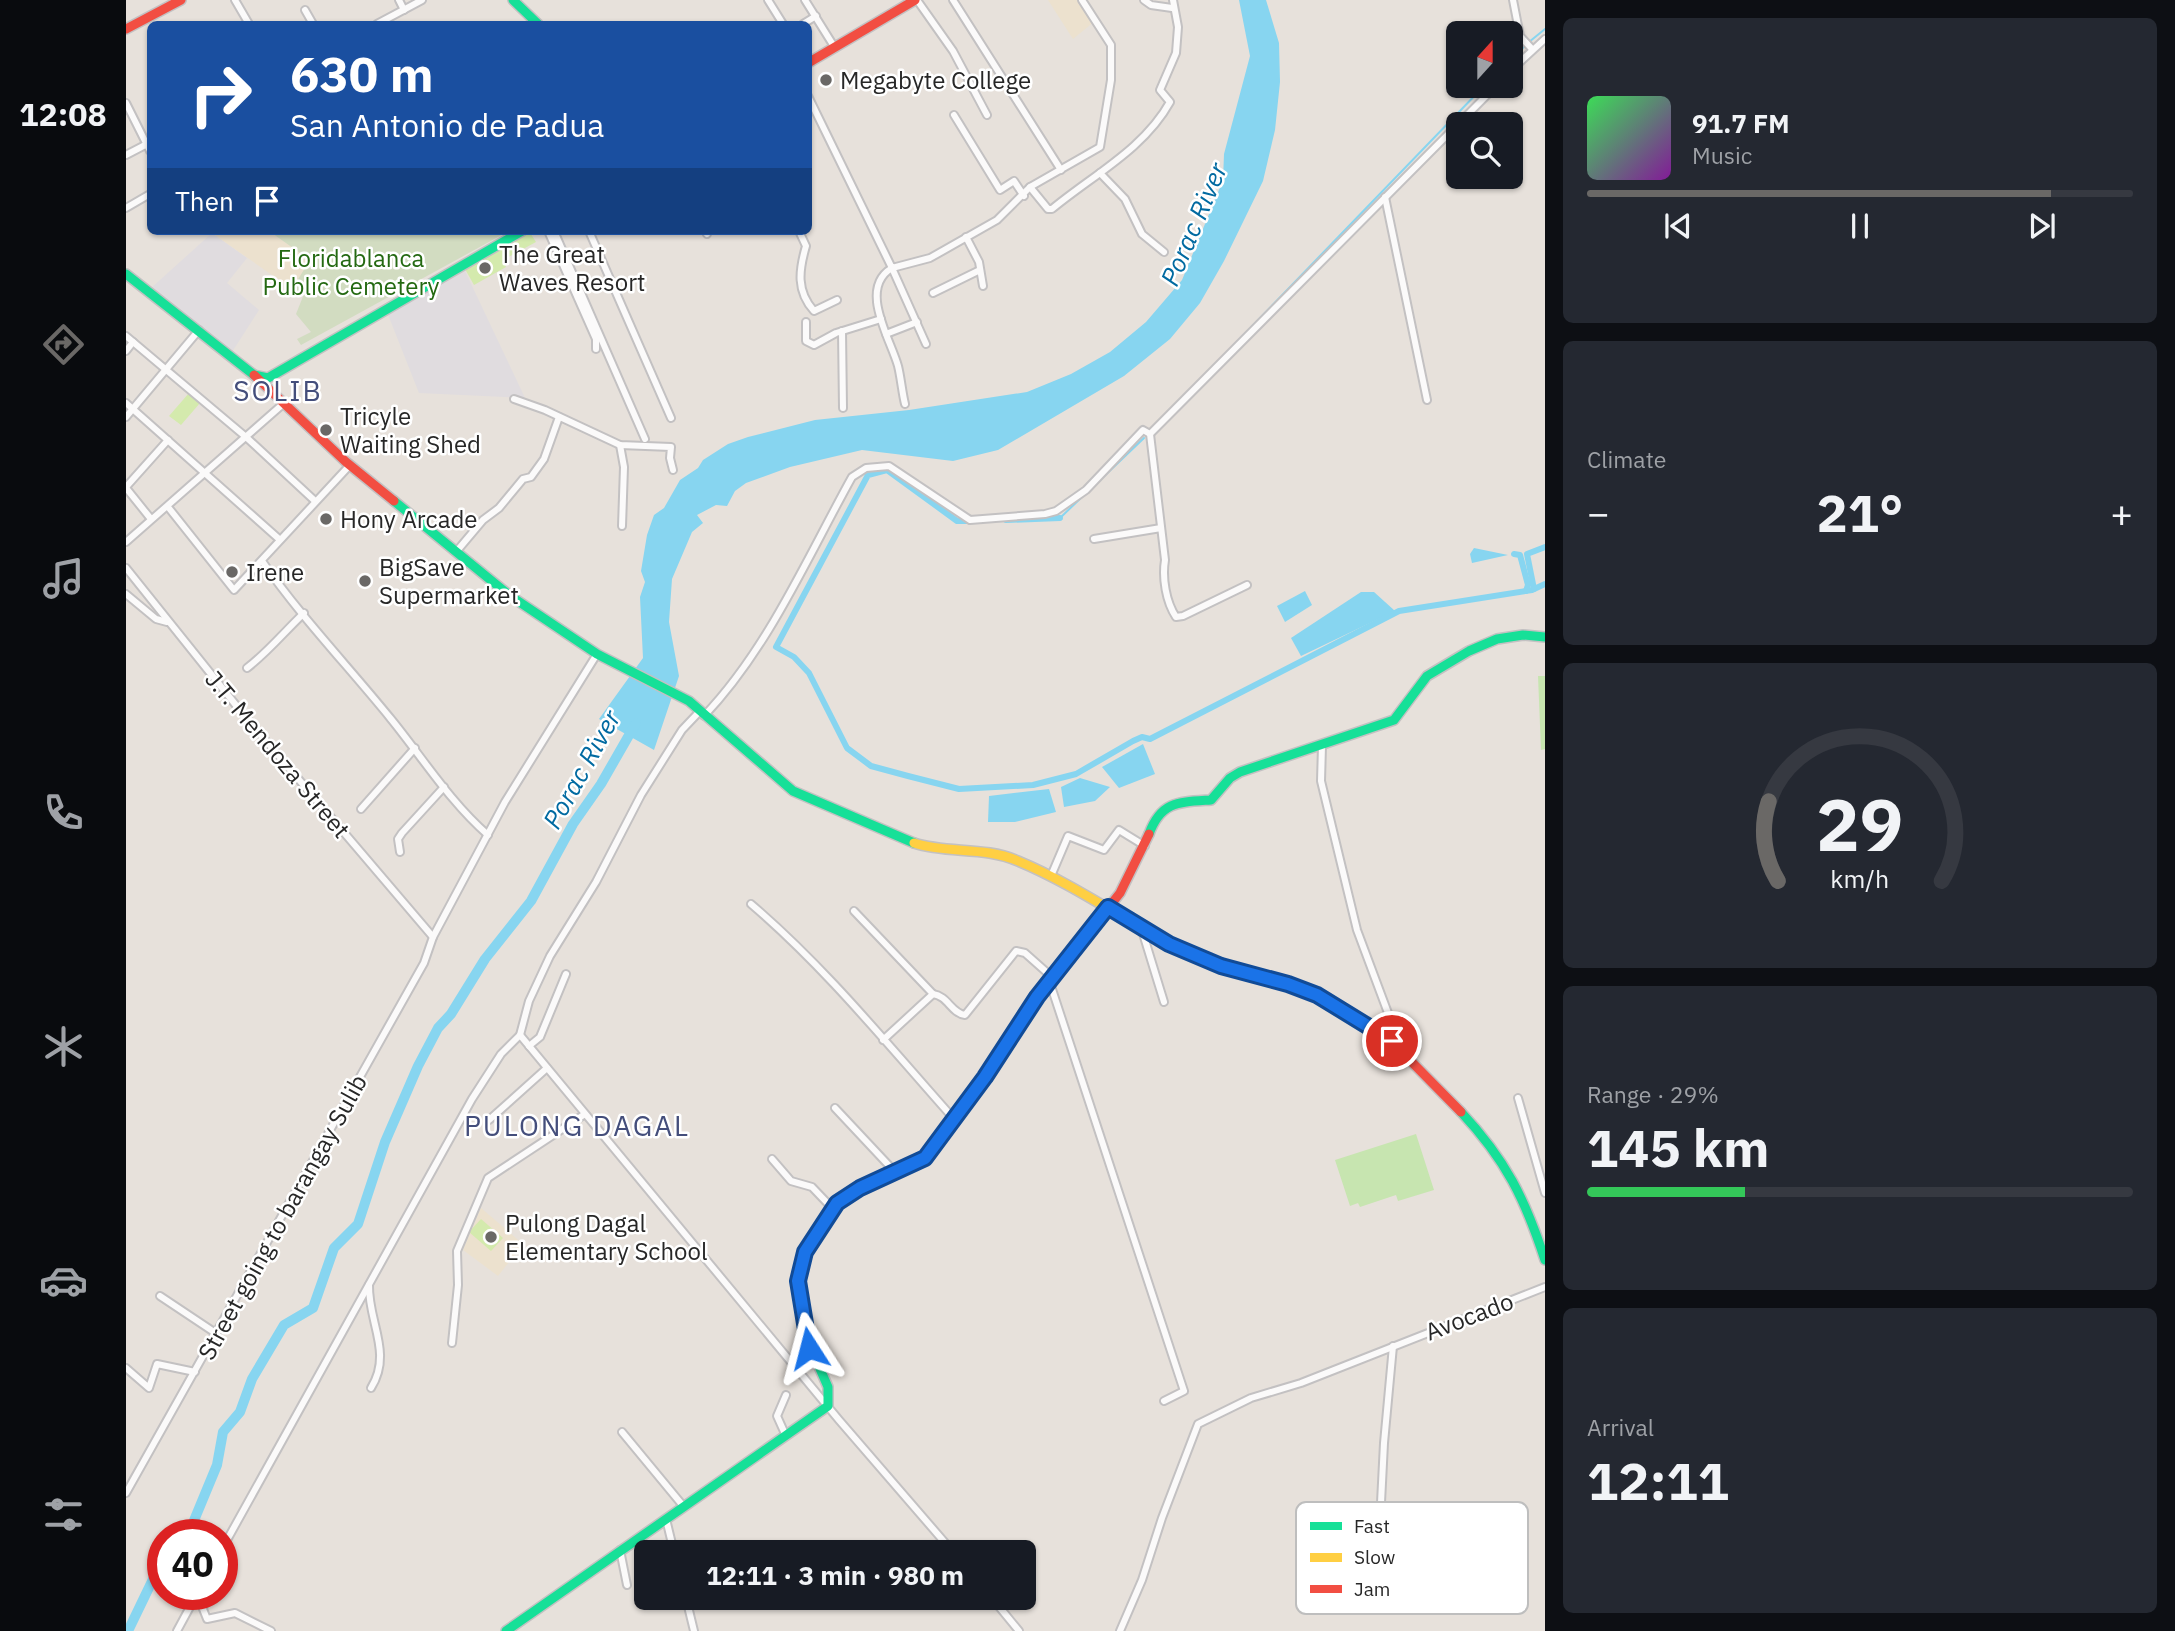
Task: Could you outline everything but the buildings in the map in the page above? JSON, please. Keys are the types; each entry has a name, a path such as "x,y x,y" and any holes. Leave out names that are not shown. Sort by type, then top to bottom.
{"street":[{"path":"126,29 181,0"},
{"path":"235,0 247,21"},
{"path":"399,0 404,10"},
{"path":"383,21 422,0"},
{"path":"513,0 535,21"},
{"path":"768,0 781,21"},
{"path":"805,0 835,48"},
{"path":"812,62 916,0 953,51 987,115"},
{"path":"953,0 1061,170"},
{"path":"905,404 898,366 881,319 876,296 881,278 892,268 930,258 997,220 1024,196 1030,187 1100,147 1111,80 1111,46 1082,0"},
{"path":"1030,187 1050,209 1100,173 1144,136 1170,102 1160,90 1176,53 1178,27 1172,4 1151,5 1144,0"},
{"path":"1513,0 1520,36 1532,49"},
{"path":"305,10 311,21"},
{"path":"808,21 816,16"},
{"path":"1523,58 1545,39"},
{"path":"1150,433 1484,98"},
{"path":"126,103 147,142"},
{"path":"812,104 926,344"},
{"path":"954,115 1000,190 1014,181 1024,196"},
{"path":"126,155 147,147"},
{"path":"1100,173 1125,198 1142,234 1164,253"},
{"path":"126,208 147,196"},
{"path":"1385,197 1427,400"},
{"path":"254,375 268,378 278,375 515,235"},
{"path":"550,235 596,339 596,349"},
{"path":"556,235 645,439"},
{"path":"591,235 671,418"},
{"path":"801,235 806,246 799,269 804,300 814,311 836,300"},
{"path":"966,237 980,270 983,286"},
{"path":"933,293 980,270"},
{"path":"126,274 254,375 349,465 509,595 597,654 684,698 793,791 916,845 948,851 982,850 1017,860 1108,907 1169,944 1221,966 1288,984 1317,995 1392,1041 1489,1144 1510,1173 1541,1234 1545,1260"},
{"path":"806,322 806,341 810,345 842,331 881,319"},
{"path":"886,334 917,322"},
{"path":"126,417 198,330"},
{"path":"842,331 843,408"},
{"path":"126,336 246,437 314,500"},
{"path":"126,351 134,342"},
{"path":"514,399 620,445 671,447 673,471"},
{"path":"126,403 279,539"},
{"path":"126,542 283,404"},
{"path":"456,552 523,479 531,477 544,459 559,417"},
{"path":"238,1520 472,1099 501,1054 520,1035 529,1002 550,956 596,882 641,795 682,730 726,693 756,649 852,477 866,468 889,466 970,520 1045,514 1056,511 1086,490 1112,465 1136,435 1143,430 1150,433"},
{"path":"1150,433 1165,560 1163,572 1170,609 1176,617 1247,585"},
{"path":"151,519 126,488 168,440"},
{"path":"620,445 624,467 622,526"},
{"path":"168,507 234,590 349,465"},
{"path":"1094,539 1161,528"},
{"path":"262,561 334,655 358,678 444,787 488,835"},
{"name":"J.T. Mendoza Street","path":"126,568 433,937"},
{"path":"126,594 156,619 169,622"},
{"path":"247,668 270,652 278,638 304,613"},
{"path":"828,1406 828,1387 809,1348 798,1281 805,1252 833,1209 860,1188 925,1158 1051,978 1131,874 1155,818 1163,809 1182,803 1212,800 1230,778 1240,772 1394,720 1427,676 1469,650 1497,639 1523,635 1545,637"},
{"name":"Street going to barangay Sulib","path":"126,1493 424,963 433,937 488,835 597,654"},
{"path":"1322,746 1321,781 1357,930 1394,1029 1392,1041"},
{"path":"361,809 415,748"},
{"path":"400,852 398,839 402,833 444,787"},
{"path":"1051,876 1068,836 1104,850 1119,831 1145,846"},
{"path":"751,904 788,936 954,1119"},
{"path":"854,911 933,994 942,996 959,1014 965,1015 1016,951 1025,953 1051,978 1184,1391 1164,1401"},
{"path":"1141,927 1164,1002"},
{"path":"529,1046 540,1037 566,974"},
{"path":"883,1040 933,994"},
{"path":"520,1035 943,1540"},
{"path":"489,1120 547,1068"},
{"path":"1518,1098 1545,1193"},
{"path":"835,1108 895,1172"},
{"path":"452,1343 458,1285 457,1251 488,1178 585,1114"},
{"path":"772,1159 791,1181 809,1185 833,1209"},
{"path":"370,1283 369,1306 381,1343 382,1358 371,1388"},
{"name":"Avocado","path":"1120,1631 1142,1580 1162,1518 1199,1424 1251,1398 1301,1383 1545,1287"},
{"path":"160,1296 217,1334"},
{"path":"1381,1502 1393,1346"},
{"path":"126,1368 149,1388 157,1364 195,1372"},
{"path":"786,1395 777,1416 786,1436"},
{"path":"506,1631 828,1406"},
{"path":"622,1432 684,1507"},
{"path":"666,1519 671,1540"},
{"path":"621,1550 628,1585"},
{"path":"177,1631 188,1610"},
{"path":"203,1610 207,1619 235,1613 271,1631"},
{"path":"688,1610 694,1631"},
{"path":"1002,1610 1019,1631"}],"shaded area":[{"path":"1048,0 1080,0 1095,21 1073,39"},
{"path":"210,235 215,235 247,258 227,283 259,310 232,352 150,289"},
{"path":"215,235 275,235 311,260 292,289"},
{"path":"464,269 525,398 419,393 387,312"},
{"name":"Pulong Dagal Elementary School","path":"481,1208 523,1244 498,1276 463,1250"}],"green space":[{"name":"Floridablanca Public Cemetery","path":"275,235 502,235 301,345 297,339 311,332 296,314 304,294 292,289 310,260"},
{"name":"The Great Waves Resort","path":"522,235 532,235 536,242 503,260 506,267 474,285 465,269"},
{"path":"189,393 200,403 181,425 169,416"},
{"path":"1538,676 1545,676 1545,749 1541,750"},
{"path":"1416,1134 1434,1190 1398,1201 1396,1195 1360,1207 1358,1203 1350,1206 1335,1160"},
{"path":"481,1219 503,1238 491,1251 469,1232"}],"water":[{"path":"1239,0 1266,0 1279,43 1280,82 1275,130 1263,181 1224,261 1200,303 1170,339 1124,376 998,450 953,461 862,450 790,467 746,483 735,491 727,506 716,505 697,515 703,523 692,532 672,579 669,622 679,676 654,750 599,719 643,658 640,597 645,582 641,571 647,535 654,515 664,508 680,480 698,468 703,460 728,444 815,420 909,410 1027,392 1071,374 1110,352 1146,322 1182,280 1223,180 1224,154 1250,56"},
{"path":"1474,548 1508,555 1472,563 1470,554"},
{"path":"1305,591 1312,605 1285,622 1277,606"},
{"path":"1361,592 1374,592 1395,611 1301,656 1291,638"},
{"path":"1143,744 1155,774 1119,788 1102,767"},
{"path":"1080,778 1110,787 1095,801 1064,807 1061,787"},
{"path":"1049,789 1056,812 1015,822 988,822 989,796"}],"waterway":[{"path":"1529,42 1545,29"},
{"path":"1233,346 1472,98"},
{"path":"1099,481 1144,438"},
{"path":"974,521 957,521 887,470 868,475 776,647 794,657 809,673 847,748 871,766 959,789 1033,785 1076,774 1133,741 1142,737 1150,739 1399,611 1532,590 1545,584"},
{"path":"1060,518 1084,495"},
{"path":"1006,520 1060,518"},
{"path":"1534,589 1527,554 1545,547"},
{"path":"1514,554 1520,555 1528,585 1526,591"},
{"name":"Porac River","path":"195,1519 217,1465 223,1432 240,1412 252,1379 284,1325 313,1308 334,1248 358,1224 385,1142 418,1066 438,1028 451,1014 485,959 531,901 573,824 601,784 636,723"},
{"name":"Porac River","path":"128,1631 147,1592"}],"traffic: fast":[{"path":"513,0 535,21"},
{"path":"126,274 254,375 268,378 515,235"},
{"path":"394,501 509,595 597,654 689,701 793,791 914,843"},
{"path":"1149,834 1165,809 1180,803 1211,800 1230,778 1240,772 1394,720 1427,676 1469,651 1497,639 1523,635 1545,637"},
{"path":"506,1631 828,1406 828,1387 806,1337 798,1281 805,1252 837,1203 860,1188 925,1158 1062,966"},
{"path":"1461,1112 1490,1147 1512,1181 1530,1218 1545,1260"}],"traffic: slow":[{"path":"914,843 992,853 1018,861 1076,889 1179,948 1212,962 1258,976"}],"traffic: jam":[{"path":"126,29 181,0"},
{"path":"812,61 915,0"},
{"path":"254,375 346,462 394,501"},
{"path":"1062,966 1120,893 1149,834"},
{"path":"1258,976 1317,995 1392,1042 1461,1112"}],"place":[{"name":"Megabyte College","path":"826,80"},
{"name":"The Great Waves Resort","path":"485,268"},
{"name":"Tricyle Waiting Shed","path":"326,430"},
{"name":"Hony Arcade","path":"326,519"},
{"name":"Irene","path":"232,572"},
{"name":"BigSave Supermarket","path":"365,581"},
{"name":"Pulong Dagal Elementary School","path":"491,1237"}],"district":[{"name":"SOLIB","path":"278,390"},
{"name":"PULONG DAGAL","path":"577,1125"}],"route":[{"path":"809,1348 798,1281 805,1252 837,1203 860,1188 925,1158 985,1077 1037,997 1108,907 1169,944 1221,966 1288,984 1317,995 1392,1041"}]}
